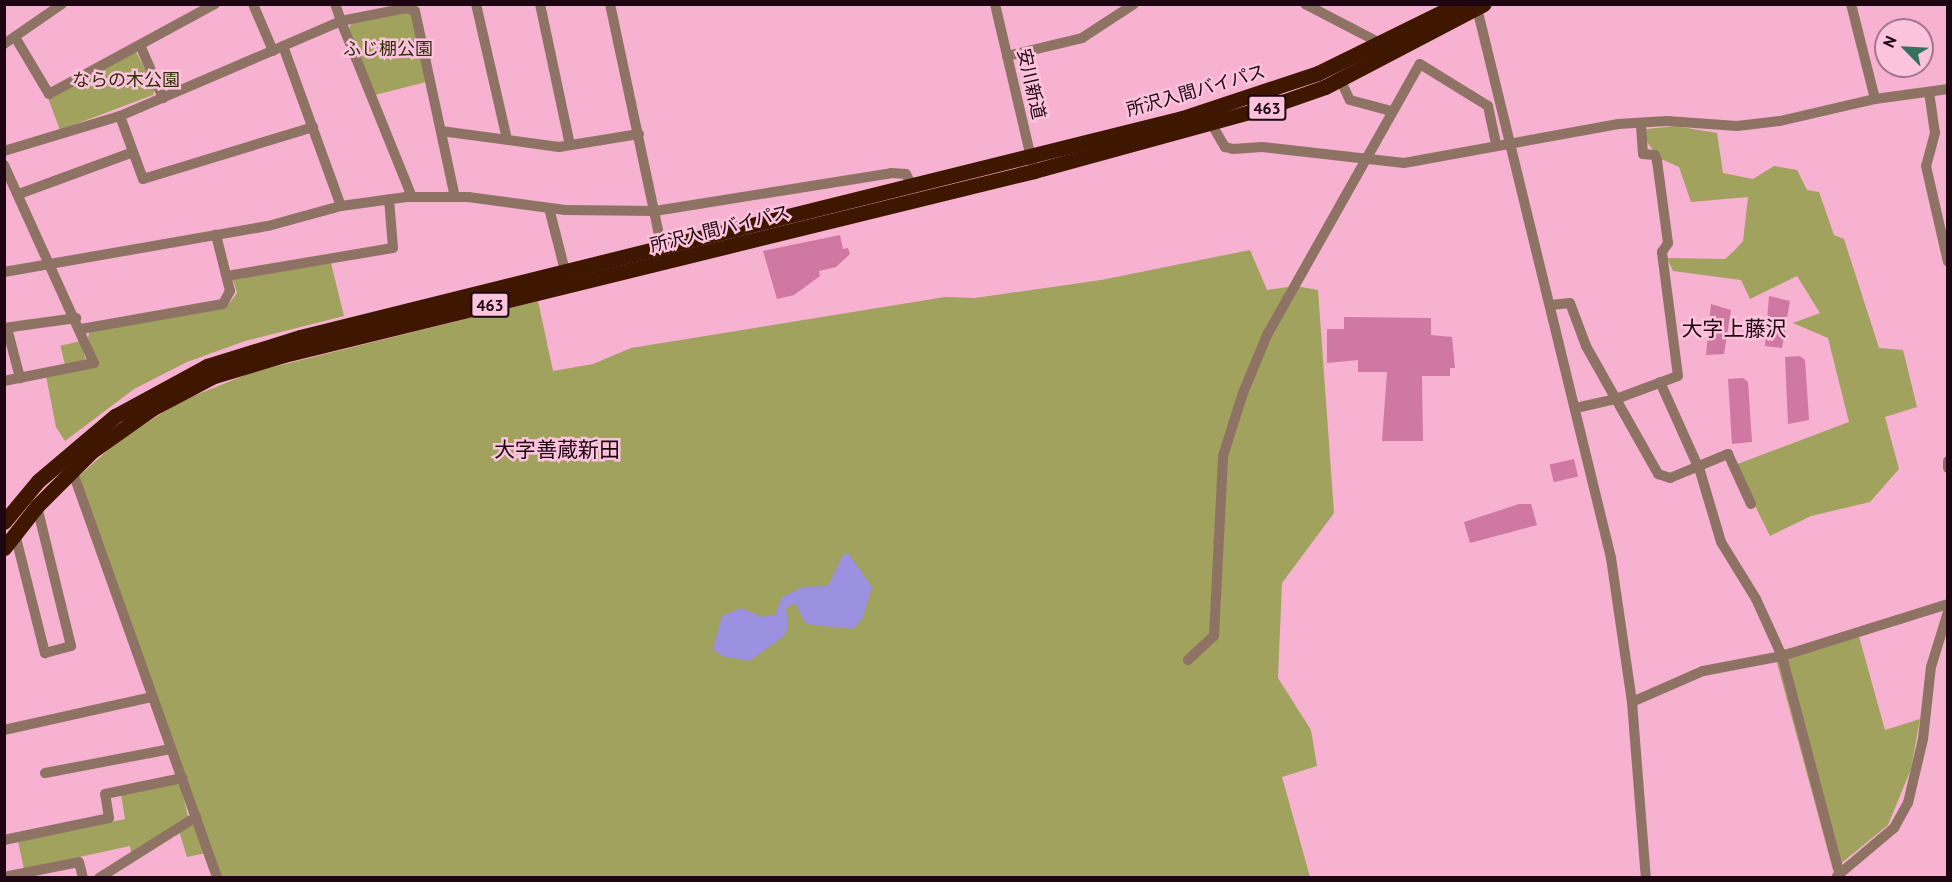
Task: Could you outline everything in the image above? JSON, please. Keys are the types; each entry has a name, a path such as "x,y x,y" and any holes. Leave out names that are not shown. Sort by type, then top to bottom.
{"highway":[{"name":"所沢入間バイパス","path":"4,548 10,528 38,481 115,416 207,366 254,350 1030,155 1259,95 1382,44 1458,4"},
{"name":"所沢入間バイパス","path":"10,528 122,427 214,376 284,355 1034,171 1211,123 1340,79 1479,6"}],"street":[{"path":"4,44 62,4"},
{"path":"15,37 49,94 215,4"},
{"path":"253,4 278,49 313,127 341,206"},
{"path":"335,4 412,197"},
{"path":"476,4 507,139"},
{"path":"540,4 570,145"},
{"path":"610,4 666,262"},
{"name":"安川新道","path":"995,4 1034,171"},
{"path":"1007,56 1082,38 1134,4"},
{"path":"1305,4 1382,44"},
{"path":"1851,4 1875,99"},
{"path":"4,151 120,116 341,21 406,6 415,11 455,197"},
{"path":"1479,6 1611,558 1632,702 1646,878"},
{"path":"140,45 164,98"},
{"path":"1188,660 1214,636 1224,456 1243,393 1267,335 1391,111 1420,64 1488,106 1496,145"},
{"path":"1340,79 1350,100 1391,111"},
{"path":"1211,123 1225,147 1233,149 1262,147 1364,162 1438,159 1513,141 1641,123 1749,125 1875,99 1947,89"},
{"path":"1929,92 1935,133 1926,166 1947,262"},
{"path":"120,116 143,179 313,127"},
{"path":"1575,408 1616,399 1678,376 1662,252 1668,243 1657,160 1655,155 1643,154 1641,123"},
{"path":"441,130 570,145 639,134"},
{"path":"13,191 133,152"},
{"path":"4,165 13,191 52,264 94,363 4,381"},
{"path":"4,272 216,235 341,206 389,199 455,197 549,208 655,211 891,173 906,174 911,184"},
{"path":"227,276 393,248 389,199"},
{"path":"549,208 565,271"},
{"path":"20,378 6,328 79,324 223,304 230,291 216,235"},
{"path":"1551,305 1570,303 1586,346 1658,474 1670,478 1728,454 1751,504"},
{"path":"1660,382 1698,466 1721,542 1756,599 1782,656 1838,875 1894,828 1908,803 1923,739 1931,667 1947,612"},
{"path":"1947,461 1947,468"},
{"path":"72,470 217,878"},
{"path":"10,528 45,653 71,646 37,506"},
{"path":"1632,702 1703,671 1782,656 1947,603"},
{"path":"4,730 152,697"},
{"path":"45,773 171,748"},
{"path":"4,840 109,818 105,794 182,778"},
{"path":"99,878 196,817"},
{"path":"4,877 79,862 83,878"}],"green space":[{"name":"ふじ棚公園","path":"405,12 411,14 426,82 375,95 349,29 351,24"},
{"name":"ならの木公園","path":"135,50 155,88 153,95 60,130 48,98"},
{"path":"1675,126 1717,133 1723,173 1753,179 1774,166 1797,170 1807,190 1819,192 1834,235 1844,239 1879,348 1903,350 1917,407 1885,417 1899,469 1870,502 1811,516 1770,536 1735,465 1849,422 1828,338 1793,323 1820,313 1797,276 1750,299 1741,280 1673,271 1667,258 1725,259 1734,251 1743,241 1748,197 1691,202 1679,167 1659,158 1638,130"},
{"path":"1250,250 1267,290 1295,286 1318,290 1334,513 1282,583 1278,678 1311,730 1317,766 1282,777 1310,877 219,877 79,476 117,442 181,401 253,372 538,301 553,371 593,364 631,348 945,297 975,298 1101,280"},
{"path":"331,263 344,316 245,341 187,362 134,389 65,441 56,427 46,376 98,366 88,337 90,331 226,308 237,293 233,280"},
{"path":"81,341 86,362 65,367 61,346"},
{"path":"1858,633 1885,730 1920,719 1911,769 1888,825 1833,870 1774,652"},
{"path":"175,782 181,786 188,817 131,853 130,846 24,869 18,841 125,819 121,794"},
{"path":"191,824 198,828 206,853 187,857 179,831"}],"shaded area":[{"path":"848,553 872,587 862,619 853,629 806,624 795,603 786,608 788,628 783,637 749,661 722,656 713,649 722,616 741,608 762,617 775,615 782,597 803,587 828,586 843,555"}],"building":[{"path":"840,235 843,249 848,248 850,254 836,267 819,271 820,276 794,295 777,299 763,251"},
{"path":"1769,296 1790,301 1782,348 1765,346"},
{"path":"1711,304 1731,310 1724,354 1706,355"},
{"path":"1344,317 1431,318 1431,335 1452,337 1455,368 1450,368 1450,376 1422,376 1423,441 1382,441 1387,372 1358,372 1358,360 1327,363 1327,329 1344,329"},
{"path":"1800,356 1805,360 1809,420 1788,424 1785,357"},
{"path":"1743,378 1748,382 1752,442 1732,444 1728,379"},
{"path":"1574,459 1578,477 1554,482 1550,465"},
{"path":"1519,504 1531,504 1537,525 1470,543 1464,522"}],"district":[{"name":"大字上藤沢","path":"1734,329"},
{"name":"大字善蔵新田","path":"557,450"}]}
